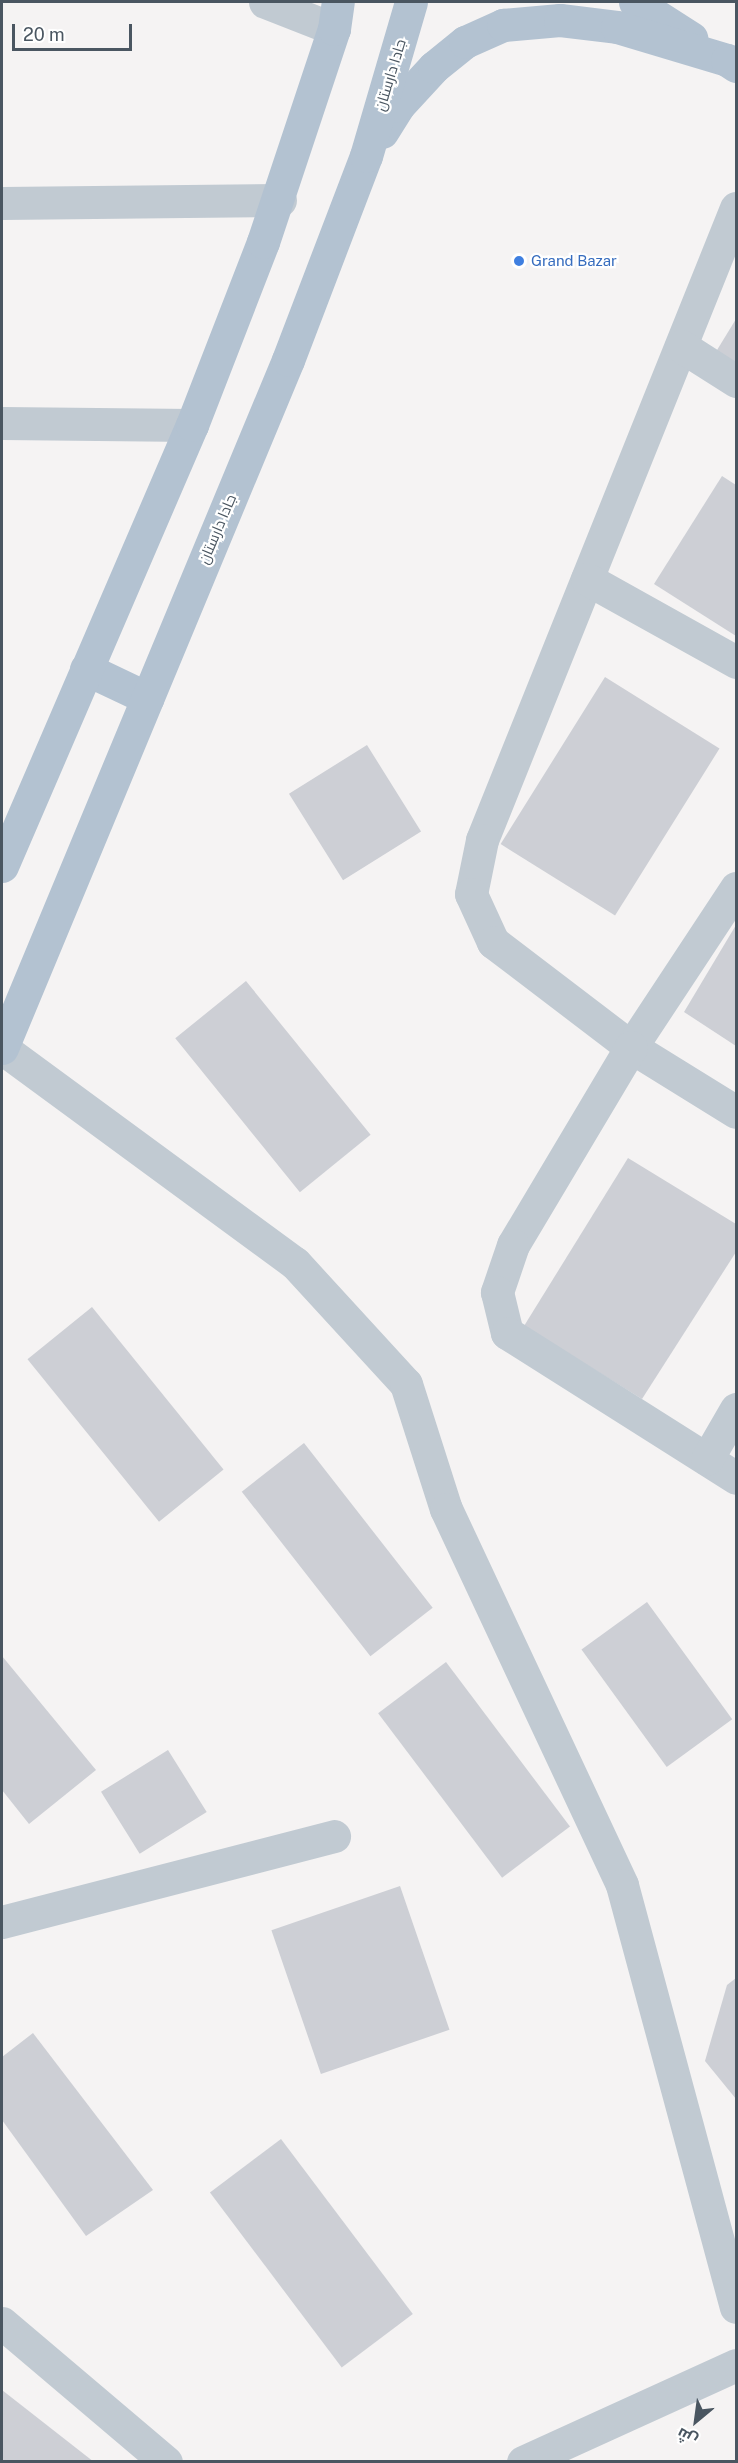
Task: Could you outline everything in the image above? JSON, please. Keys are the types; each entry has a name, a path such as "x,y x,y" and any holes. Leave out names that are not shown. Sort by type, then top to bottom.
{"main road":[{"name":"جادا دارستان","path":"2,1048 288,360 366,156 411,2"},
{"path":"635,2 732,63"},
{"path":"2,866 192,425 279,200 336,15"},
{"path":"366,156 398,106 435,67 465,42 503,25 560,20 617,27 732,63"},
{"path":"86,669 147,698"}],"street":[{"path":"265,2 336,15"},
{"path":"2,203 279,200"},
{"path":"736,208 482,840 471,894 493,942 631,1047 736,1112"},
{"path":"681,346 736,381"},
{"path":"2,423 192,425"},
{"path":"587,579 736,662"},
{"path":"736,888 631,1047 513,1245 497,1292 507,1333 736,1478"},
{"path":"2,1048 295,1263 406,1384 446,1509 622,1885 736,2307"},
{"path":"707,1459 736,1409"},
{"path":"2,1922 334,1836"},
{"path":"2,2323 166,2462"},
{"path":"523,2462 736,2365"}],"building":[{"path":"736,319 736,368 714,355"},
{"path":"722,476 736,485 736,636 654,584"},
{"path":"605,677 719,749 615,916 501,844"},
{"path":"367,745 421,832 343,880 289,794"},
{"path":"736,925 736,1046 684,1012"},
{"path":"246,981 371,1135 300,1192 175,1038"},
{"path":"628,1158 736,1224 736,1252 642,1399 524,1326"},
{"path":"92,1307 224,1469 159,1522 27,1359"},
{"path":"304,1443 433,1608 370,1656 242,1492"},
{"path":"647,1602 732,1719 667,1767 581,1650"},
{"path":"2,1656 96,1770 29,1824 2,1790"},
{"path":"446,1662 570,1827 502,1878 378,1713"},
{"path":"168,1750 207,1812 140,1854 101,1792"},
{"path":"400,1886 449,2030 321,2074 271,1930"},
{"path":"736,1978 736,2099 705,2061 727,1985"},
{"path":"33,2033 153,2190 86,2236 2,2120 2,2057"},
{"path":"281,2139 413,2314 342,2367 210,2193"},
{"path":"2,2390 94,2462 2,2462"}],"place":[{"name":"Grand Bazar","path":"519,261"}]}
